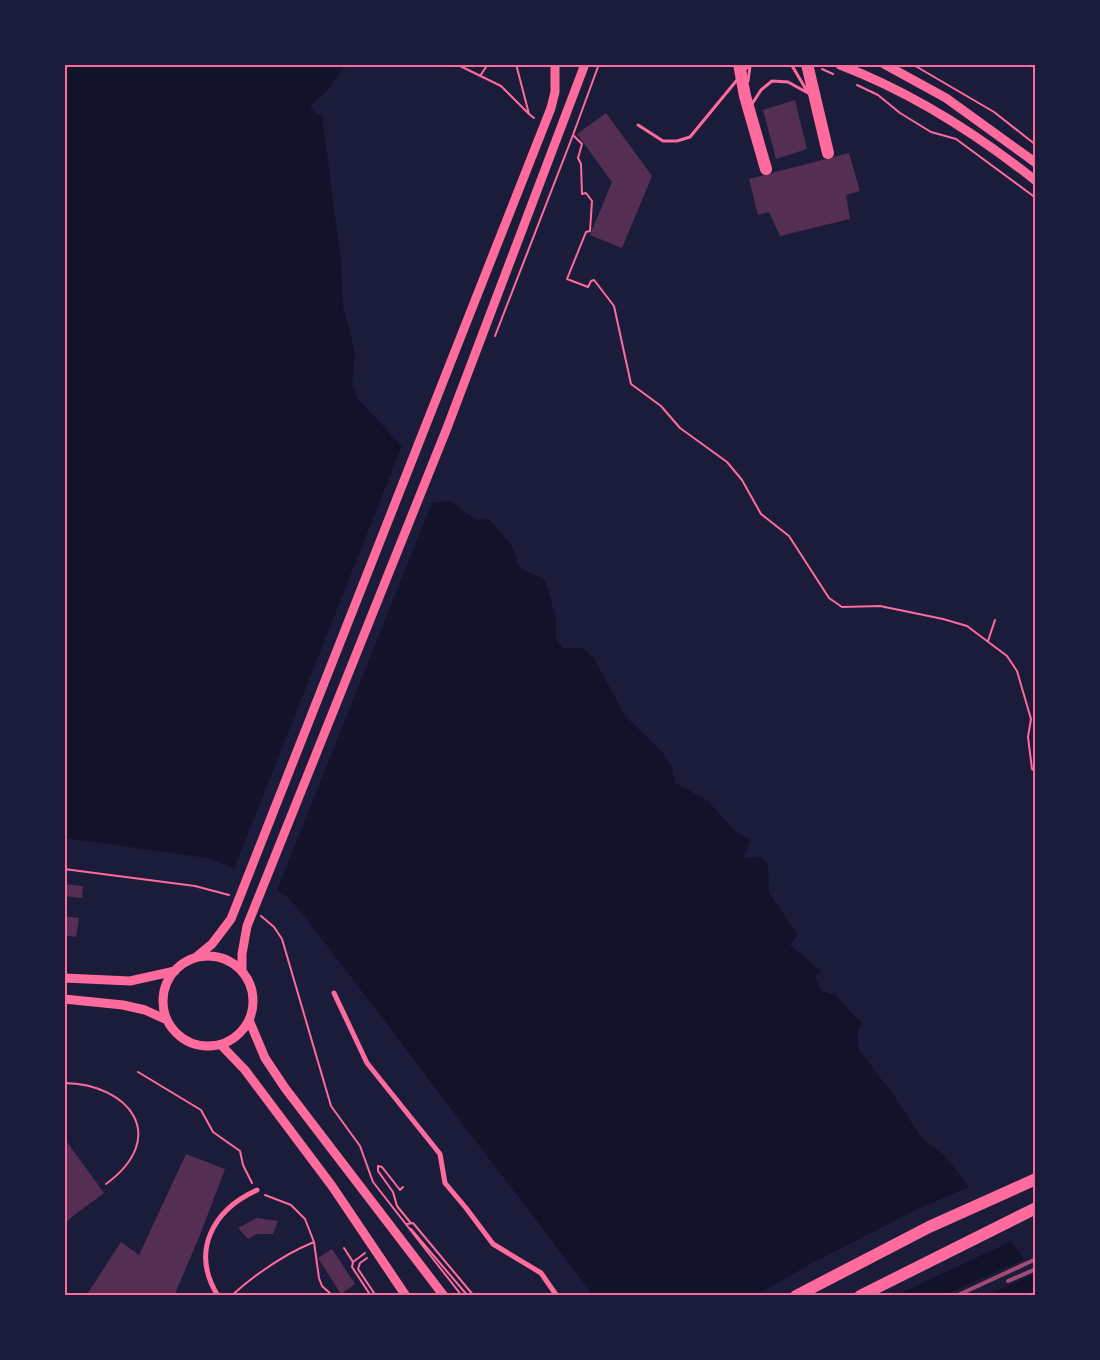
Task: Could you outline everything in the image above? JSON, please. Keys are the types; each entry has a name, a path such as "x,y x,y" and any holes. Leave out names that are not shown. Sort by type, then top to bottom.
{"highway":[{"path":"740,64 745,96 766,169"},
{"path":"813,66 817,109 828,153"},
{"path":"796,1296 929,1227 1035,1179"},
{"path":"860,1296 1035,1208"}],"main road":[{"path":"195,958 212,944 231,920 432,405 551,108 555,92 555,64"},
{"path":"242,972 225,960 206,956 184,963 175,971 166,986 164,1012 176,1034 189,1043 205,1047 221,1045 238,1035 249,1020 252,993 242,972 242,954 248,926 447,428 585,64"},
{"path":"884,64 946,98 1035,163"},
{"path":"840,65 868,75 940,114 1035,181"},
{"path":"64,978 130,981 175,971"},
{"path":"64,999 123,1005 145,1010 167,1020"},
{"path":"249,1020 265,1059 285,1088 444,1296"},
{"path":"221,1045 245,1070 292,1132 406,1296"}],"street":[{"path":"334,993 367,1063 440,1154 445,1183 493,1244 541,1273 557,1296"},
{"path":"218,1296 212,1286 207,1267 207,1247 213,1228 224,1211 239,1198 257,1190"}],"lane":[{"path":"745,96 750,64"},
{"path":"638,125 663,141 677,141 690,137 750,64"},
{"path":"791,64 817,109"},
{"path":"749,110 760,90 772,81 798,85 808,93"}],"path":[{"path":"456,64 501,86 534,118"},
{"path":"480,76 488,64"},
{"path":"516,64 530,114"},
{"path":"491,346 599,64"},
{"path":"912,64 994,112 1035,145"},
{"path":"813,66 834,74"},
{"path":"853,83 878,95 931,132 956,139 1035,198"},
{"path":"573,135 582,144 578,158 581,164 582,194 586,193 592,201 590,231 586,232 567,279 588,287 594,279 614,306 631,384 661,406 680,428 727,462 742,480 761,514 789,536 829,598 842,607 880,606 967,626 1007,656 1017,671 1031,719 1028,737 1032,769 1035,772"},
{"path":"988,641 995,620"},
{"path":"64,869 195,886 237,898"},
{"path":"256,912 274,927 282,939 331,1106 360,1146 373,1182 462,1296"},
{"path":"138,1072 201,1110 213,1131 240,1151 247,1175 257,1190 291,1205 300,1212 314,1242 322,1286 333,1296"},
{"path":"64,1083 83,1084 99,1089 117,1099 135,1118 139,1132 136,1151 129,1163 106,1184"},
{"path":"403,1187 400,1190 382,1167 378,1166 378,1171 393,1192 397,1206 410,1222"},
{"path":"231,1296 259,1272 282,1257 314,1242"},
{"path":"344,1248 353,1262"}],"shaded area":[{"path":"65,65 345,65 325,93 310,106 316,114 322,115 341,263 343,306 355,353 352,383 357,398 402,446 426,503 450,501 476,520 489,519 512,546 520,568 545,580 556,618 556,638 563,648 582,648 593,657 625,716 662,752 672,767 675,783 708,801 736,832 751,839 744,858 761,857 768,864 769,893 798,935 790,945 822,972 815,974 821,991 836,995 862,1022 857,1032 859,1050 892,1093 921,1137 945,1156 1035,1273 1035,1295 593,1295 303,914 287,897 234,868 208,858 65,838"}],"pier":[{"path":"403,443 428,500 433,500 276,893 233,871"},
{"path":"972,1186 1014,1240 895,1296 756,1295 816,1261 920,1208"},
{"path":"1027,1258 1036,1268 1035,1274 988,1295 944,1295"}],"building":[{"path":"795,100 807,149 776,159 763,110"},
{"path":"606,113 652,176 622,248 590,235 612,182 577,134"},
{"path":"849,153 860,191 846,195 850,219 780,236 769,212 758,215 749,179"},
{"path":"64,884 83,886 82,898 64,896"},
{"path":"64,916 79,918 76,937 64,935"},
{"path":"64,1138 104,1193 64,1223"},
{"path":"186,1154 225,1169 174,1296 86,1296 121,1242 139,1255"},
{"path":"257,1218 278,1221 273,1234 257,1234 248,1239 238,1228"},
{"path":"332,1249 355,1284 341,1294 318,1258"}],"railway":[{"path":"956,1296 1036,1259"},
{"path":"1008,1281 1036,1269"}]}
